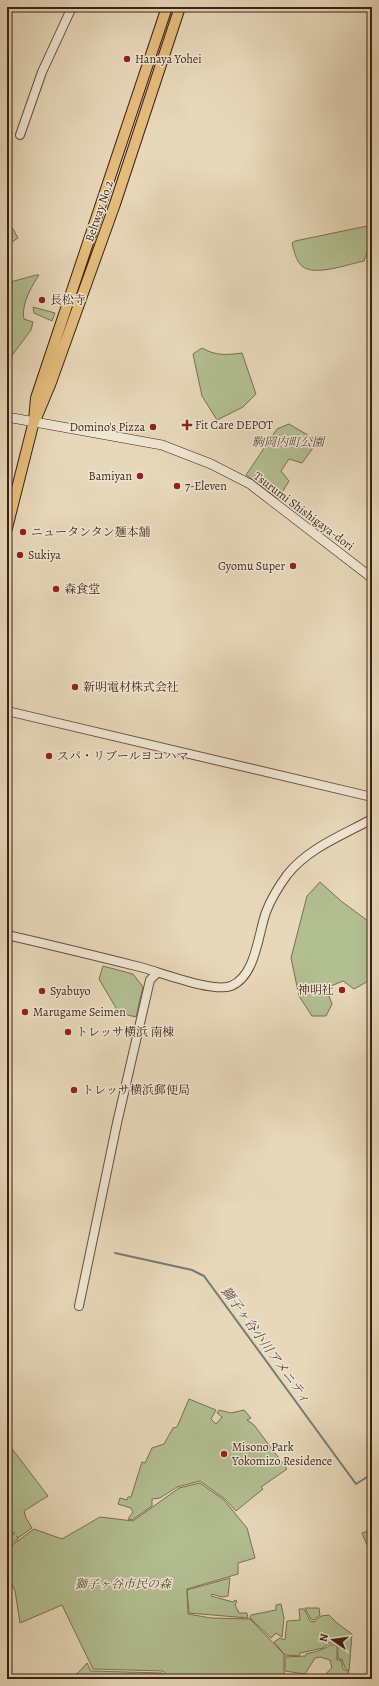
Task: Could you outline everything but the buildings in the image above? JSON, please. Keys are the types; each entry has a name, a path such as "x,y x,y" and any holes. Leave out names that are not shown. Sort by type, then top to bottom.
{"main road":[{"name":"Beltway No.2","path":"7,528 34,421 36,398 167,7"},
{"name":"Beltway No.2","path":"34,421 48,390 105,234 147,111 180,7"},
{"name":"Tsurumi Shishigaya-dori","path":"7,417 162,445 211,464 250,484 372,578"}],"street":[{"path":"20,135 42,72 72,7"},
{"path":"7,711 372,797"},
{"path":"7,935 211,987 230,986 240,980 251,962 272,900 287,875 306,856 372,819"},
{"path":"79,1306 116,1123 150,980 157,973"}],"green space":[{"path":"372,225 372,238 364,261 332,269 314,270 307,269 302,266 294,252 292,243 295,241"},
{"path":"7,228 13,229 18,238 7,245"},
{"path":"39,275 25,302 23,314 24,319 33,322 31,330 7,362 7,283"},
{"path":"33,307 55,313 52,321 34,313"},
{"path":"202,348 221,354 242,353 256,394 243,407 217,420 202,396 193,354"},
{"name":"駒岡内町公園","path":"289,424 318,441 302,463 289,459 281,471 289,481 278,499 246,475 277,429"},
{"path":"320,882 341,901 372,924 372,979 354,989 343,981 326,988 332,1004 326,1016 312,1016 299,996 291,958 307,896"},
{"path":"103,966 133,974 143,987 136,1017 119,1013 99,979"},
{"path":"189,1399 216,1410 211,1419 216,1424 222,1417 217,1413 219,1410 231,1413 244,1410 251,1418 247,1420 254,1425 287,1469 261,1487 263,1489 236,1511 225,1499 200,1481 177,1487 160,1498 152,1499 152,1506 132,1520 128,1519 133,1512 131,1508 118,1504 120,1498 127,1500 128,1497 131,1497 142,1462 145,1463 152,1448 164,1444 173,1428 177,1427"},
{"path":"7,1448 13,1450 48,1496 24,1511 32,1528 18,1538 17,1536 18,1539 7,1547 7,1540 15,1533 11,1533 7,1538"},
{"name":"獅子ヶ谷市民の森","path":"200,1483 224,1500 247,1528 255,1558 238,1563 238,1574 187,1589 188,1614 211,1618 250,1619 284,1654 284,1679 253,1674 249,1679 170,1679 163,1671 93,1669 62,1605 20,1623 15,1591 7,1574 7,1549 34,1529 62,1539 100,1517 133,1521 179,1488"},
{"path":"372,1530 372,1545 367,1545 362,1533"},
{"path":"230,1578 228,1596 222,1597 212,1594 211,1596 233,1602 235,1600 237,1601 235,1605 239,1613 247,1613 248,1618 189,1613 187,1590"},
{"path":"281,1604 284,1618 282,1637 276,1633 271,1638 250,1618 251,1615 276,1610 276,1605"},
{"path":"305,1608 319,1608 320,1615 314,1620 311,1619"},
{"path":"299,1609 304,1609 310,1621 314,1622 321,1616 329,1615 352,1634 349,1671 345,1668 342,1659 338,1659 338,1643 329,1643 323,1648 300,1653 299,1656 285,1655 274,1642 280,1638 285,1640 287,1621 300,1620"},
{"path":"330,1645 337,1645 337,1660 341,1660 343,1669 349,1672 345,1679 320,1679 332,1668 330,1660 320,1657 315,1658 305,1674 285,1671 285,1657 306,1656 306,1654 322,1650"},
{"path":"87,1663 91,1671 162,1673 169,1679 157,1677 150,1679 66,1679 78,1673"}],"waterway":[{"name":"獅子ヶ谷小川アメニティ","path":"115,1253 192,1270 204,1276 356,1484 372,1474"}],"place":[{"name":"Hanaya Yohei","path":"127,59"},
{"name":"長松寺","path":"42,300"},
{"name":"Fit Care DEPOT","path":"187,425"},
{"name":"Domino's Pizza","path":"153,427"},
{"name":"Bamiyan","path":"140,476"},
{"name":"7-Eleven","path":"177,486"},
{"name":"ニュータンタン麺本舗","path":"23,532"},
{"name":"Sukiya","path":"20,555"},
{"name":"Gyomu Super","path":"293,566"},
{"name":"森食堂","path":"56,589"},
{"name":"新明電材株式会社","path":"75,687"},
{"name":"スパ・リブールヨコハマ","path":"49,756"},
{"name":"神明社","path":"342,990"},
{"name":"Syabuyo","path":"42,991"},
{"name":"Marugame Seimen","path":"25,1012"},
{"name":"トレッサ横浜 南棟","path":"68,1032"},
{"name":"トレッサ横浜郵便局","path":"74,1090"},
{"name":"Misono Park Yokomizo Residence","path":"224,1454"}]}
